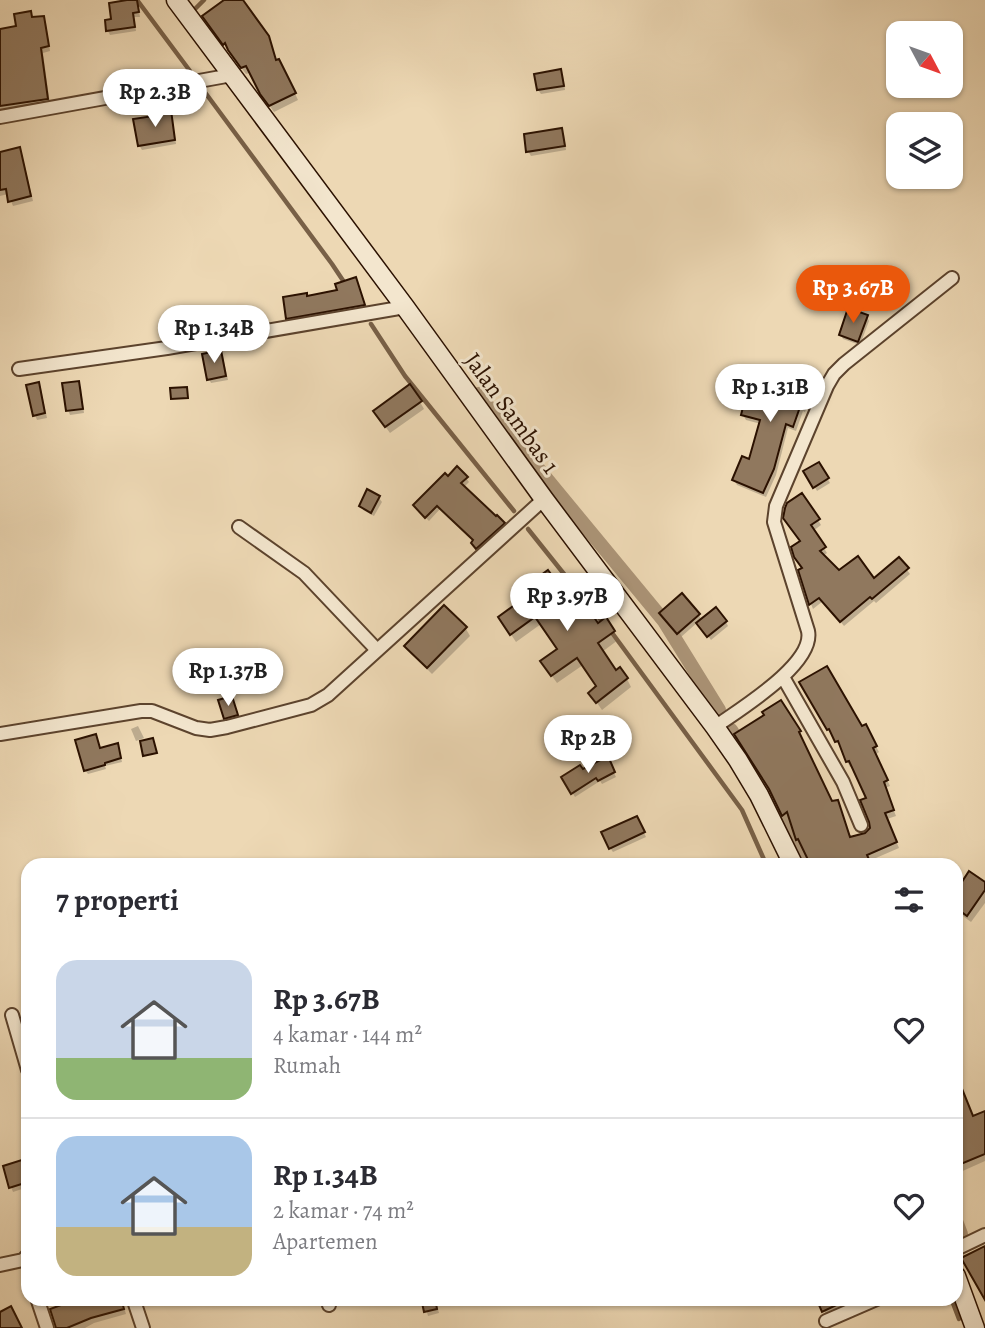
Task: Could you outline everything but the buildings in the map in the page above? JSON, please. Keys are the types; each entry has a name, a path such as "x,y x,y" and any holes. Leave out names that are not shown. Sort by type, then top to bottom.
{"street":[{"name":"Jalan Sambas 1","path":"183,3 232,75 715,727 759,795 790,858"},
{"path":"0,117 232,75"},
{"path":"715,727 783,677 804,653 810,638 774,522 776,506 834,374 952,278"},
{"path":"19,369 167,348 405,307"},
{"path":"0,734 141,711 163,714 202,730 228,727 311,705 328,695 544,499"},
{"path":"239,527 304,573 377,650"},
{"path":"783,677 843,782 860,825"},
{"path":"12,1016 21,1046"},
{"path":"963,1246 985,1235"},
{"path":"0,1265 21,1259"},
{"path":"963,1298 972,1326"},
{"path":"40,1306 47,1328"},
{"path":"136,1306 143,1328"},
{"path":"826,1321 861,1306"}],"waterway":[{"path":"137,0 190,71"},
{"path":"194,10 204,0"},
{"path":"204,91 346,285"},
{"path":"371,324 405,376 514,511"},
{"path":"479,394 664,621 719,710"},
{"path":"528,529 604,624"},
{"path":"610,630 742,810 763,858"},
{"path":"731,730 809,858"},
{"path":"954,1306 959,1319"}]}
